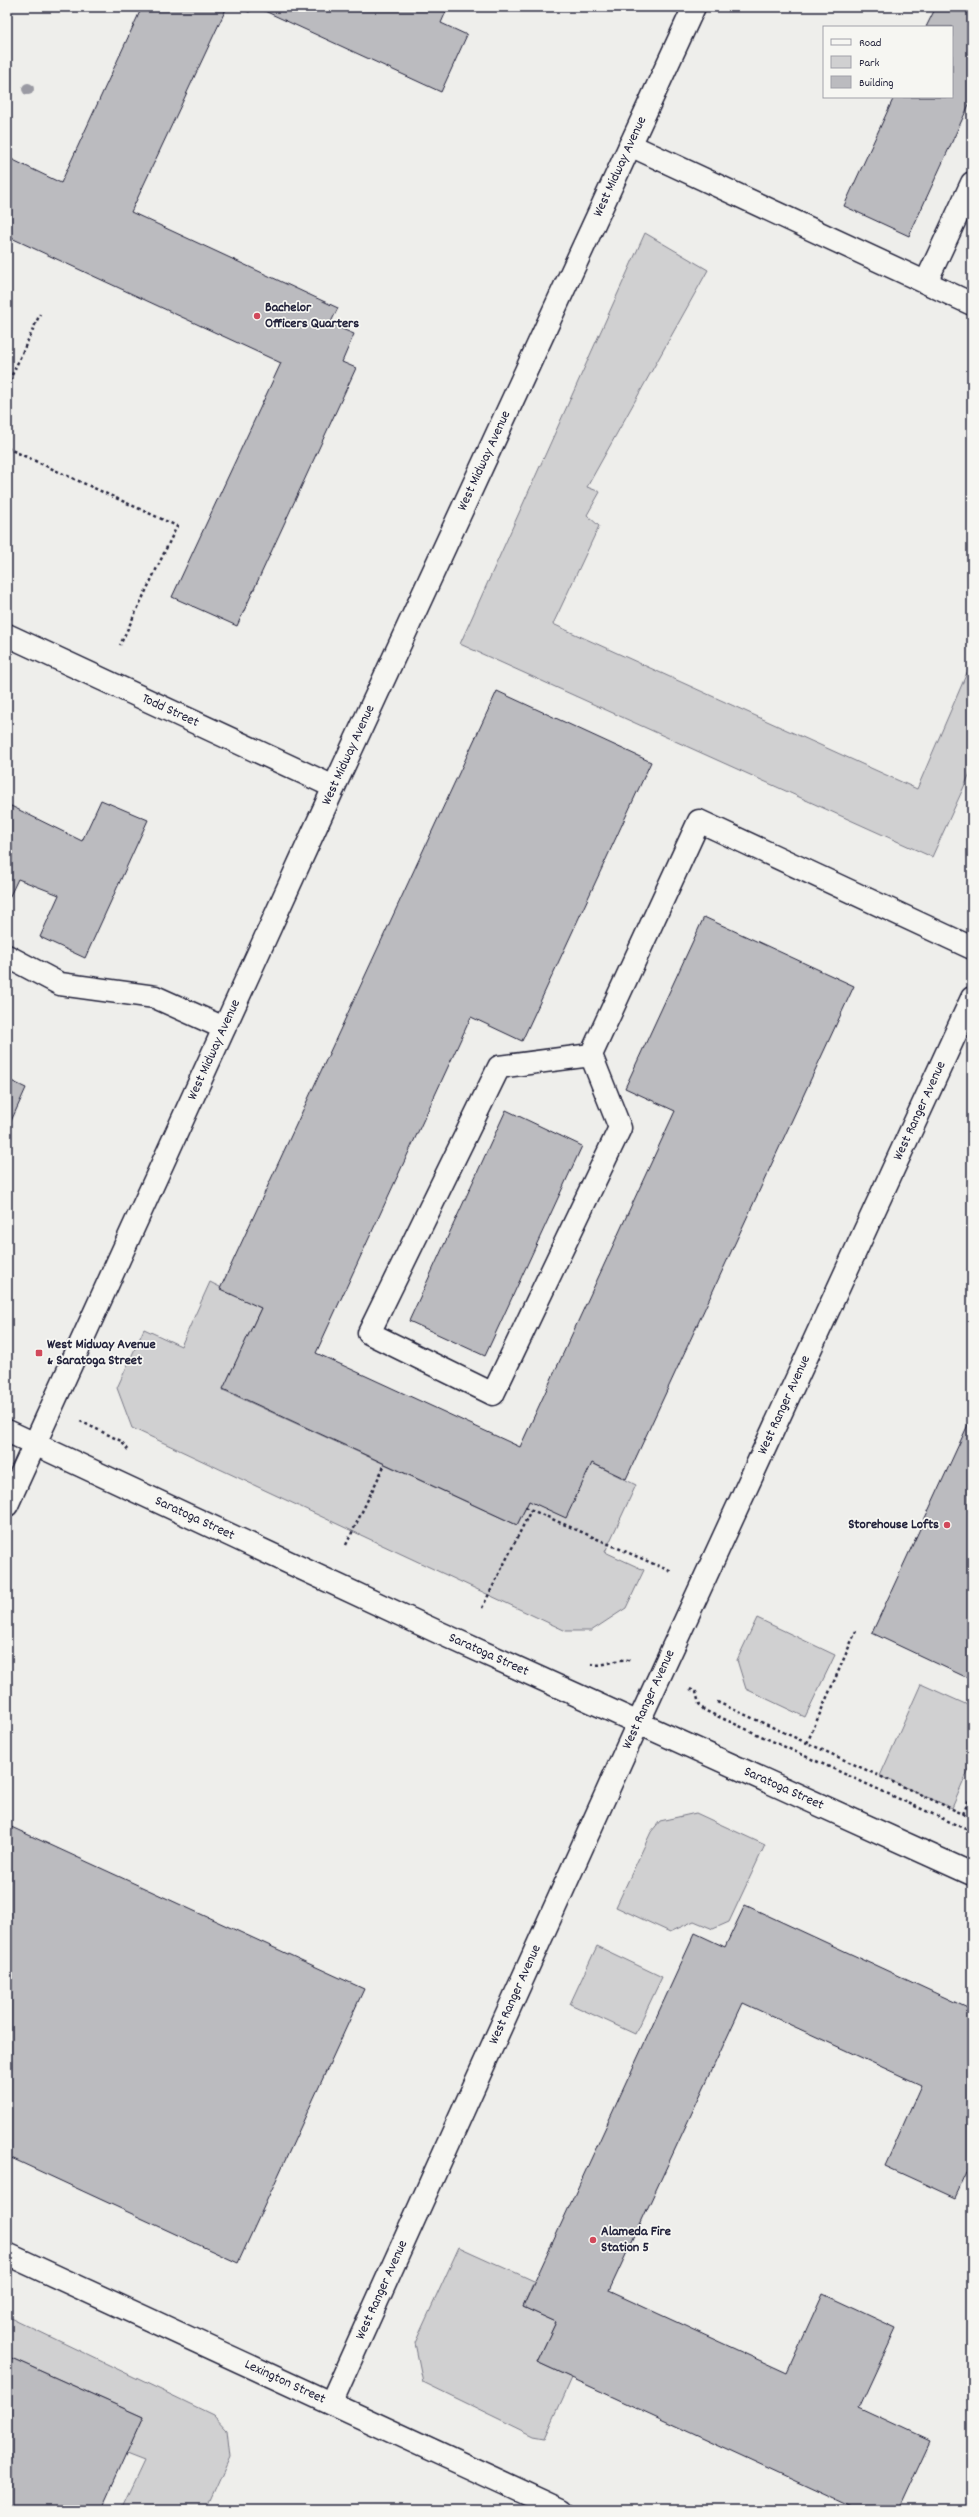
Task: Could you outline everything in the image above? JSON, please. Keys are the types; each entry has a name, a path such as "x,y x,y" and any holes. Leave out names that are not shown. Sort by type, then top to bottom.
{"street":[{"name":"West Midway Avenue","path":"7,1504 334,787 694,7"},
{"path":"630,145 972,304"},
{"path":"926,282 972,183"},
{"name":"Todd Street","path":"7,635 334,787"},
{"path":"591,1055 499,1067 369,1333 493,1394 620,1128 591,1055 699,821 972,948"},
{"path":"7,956 60,984 155,996 224,1028"},
{"name":"West Ranger Avenue","path":"331,2403 660,1674 972,998"},
{"name":"Saratoga Street","path":"7,1431 440,1633 639,1721 972,1874"},
{"name":"Lexington Street","path":"7,2254 562,2510"}],"path":[{"path":"7,386 40,314"},
{"path":"7,448 177,526 120,645"},
{"path":"74,1418 121,1441 127,1450 134,1453"},
{"path":"346,1545 385,1464"},
{"path":"525,1507 702,1585"},
{"path":"482,1608 531,1510"},
{"path":"807,1743 856,1631"},
{"path":"588,1662 607,1666 617,1661 627,1660 660,1674 696,1692 699,1704 704,1710 972,1832"},
{"path":"717,1702 972,1818"},
{"path":"962,1814 972,1792"}],"green space":[{"path":"645,233 708,270 587,487 600,492 587,515 599,526 553,624 917,789 972,661 972,769 932,857 460,644"},
{"path":"210,1282 261,1308 223,1390 517,1525 529,1501 592,1463 636,1485 605,1552 644,1570 626,1608 591,1631 566,1631 132,1428 117,1388 144,1329 181,1346"},
{"path":"757,1618 835,1655 805,1717 746,1689 737,1660"},
{"path":"921,1684 972,1707 972,1762 952,1808 880,1776"},
{"path":"696,1813 765,1845 729,1922 713,1929 694,1921 670,1932 616,1907 651,1832 660,1821"},
{"path":"597,1946 662,1977 635,2034 570,2004"},
{"path":"459,2247 534,2281 523,2307 556,2322 537,2362 572,2378 545,2438 534,2436 423,2382 415,2343"},
{"path":"7,2316 213,2415 227,2430 230,2457 206,2510 121,2510 144,2461 126,2454 143,2417 7,2356"}],"building":[{"name":"Bachelor Officers Quarters","path":"142,7 227,7 131,212 338,308 330,324 354,334 342,362 356,368 237,626 172,597 281,363 7,236 7,157 61,183"},
{"path":"238,7 256,7 249,12"},
{"path":"256,7 448,7 441,23 467,35 441,92"},
{"path":"936,7 957,7 972,14 972,98 909,236 844,206 894,98 953,98 953,26 926,26"},
{"path":"497,691 651,762 522,1041 471,1017 316,1353 520,1447 675,1111 625,1088 704,917 854,986 626,1479 592,1463 566,1518 529,1501 517,1525 223,1389 261,1308 220,1289"},
{"path":"101,800 148,820 85,958 40,937 59,895 18,879 7,902 7,804 82,841"},
{"path":"7,1079 26,1088 7,1130"},
{"path":"506,1110 582,1146 485,1356 409,1321"},
{"name":"Storehouse Lofts","path":"972,1416 972,1680 872,1633"},
{"path":"7,1825 364,1989 238,2263 7,2156"},
{"name":"Alameda Fire Station 5","path":"745,1905 972,2010 972,2161 955,2198 885,2166 921,2085 743,2003 609,2291 787,2373 823,2294 896,2328 859,2408 930,2441 898,2510 858,2510 537,2362 556,2322 523,2307 695,1933 725,1947"},
{"path":"7,2356 143,2417 101,2510 7,2510"}],"place":[{"name":"Bachelor Officers Quarters","path":"257,316"},
{"name":"West Midway Avenue & Saratoga Street","path":"39,1353"},
{"name":"Storehouse Lofts","path":"947,1525"},
{"name":"Alameda Fire Station 5","path":"593,2240"}]}
